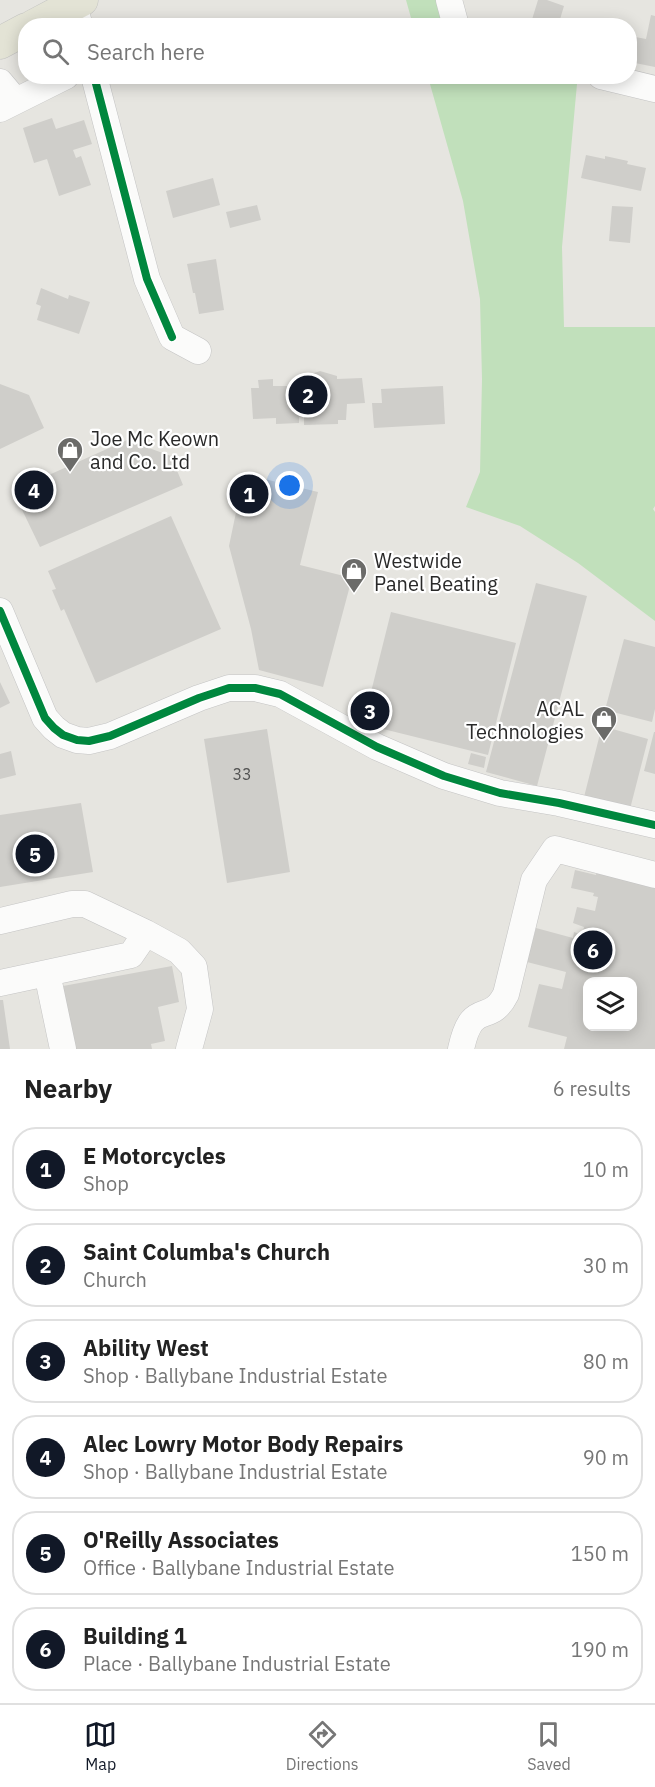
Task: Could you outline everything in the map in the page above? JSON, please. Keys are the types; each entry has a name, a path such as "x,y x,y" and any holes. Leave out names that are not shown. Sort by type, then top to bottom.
{"main road":[{"path":"56,18 78,10"},
{"path":"0,43 18,33"}],"street":[{"path":"449,0 454,18"},
{"path":"5,98 44,84"},
{"path":"96,84 147,279 172,337 198,351"},
{"path":"634,84 655,89"},
{"path":"0,611 45,718 63,735 78,740 89,741 110,736 199,698 229,688 255,688 280,694 377,747 444,776 500,793 559,803 655,825"},
{"path":"461,1049 467,1029 473,1019 493,1011 501,1004 506,994 534,880 555,849 655,875"},
{"path":"0,921 72,904 85,904 179,951 194,967 200,1010 189,1049"},
{"path":"0,983 130,955 146,933"},
{"path":"47,973 63,1049"}],"green space":[{"path":"406,0 443,0 449,18 411,18"},
{"path":"430,84 577,84 562,247 564,327 655,327 655,506 653,509 655,512 655,621 578,563 520,526 466,507 480,472 482,379 480,299 463,201"}],"building":[{"path":"538,0 547,0 564,6 560,18 532,18"},
{"path":"651,15 655,16 655,67 637,63 637,37 646,39"},
{"path":"52,118 56,129 84,120 92,144 73,150 76,158 81,156 91,185 59,196 47,159 34,163 23,128"},
{"path":"586,155 605,159 605,156 646,168 641,191 581,178"},
{"path":"213,178 220,205 173,218 166,191"},
{"path":"257,205 261,220 230,228 226,212"},
{"path":"612,206 633,207 630,243 609,241"},
{"path":"216,259 224,310 199,314 187,264"},
{"path":"41,288 68,299 69,295 90,302 79,334 37,320 41,306 36,304"},
{"path":"320,371 337,376 337,379 362,378 365,403 347,404 346,420 338,420 338,424 304,425 304,417 299,417 299,423 276,424 276,418 253,419 251,388 259,388 258,380 273,379 273,386 303,386 303,377"},
{"path":"0,384 29,395 44,428 0,449"},
{"path":"443,386 445,424 374,428 372,403 382,403 381,389"},
{"path":"127,440 171,456 183,485 40,547 13,491"},
{"path":"244,474 318,492 300,565 352,578 323,687 259,670 251,629 229,546"},
{"path":"171,516 221,629 96,683 64,609 61,611 52,590 56,589 48,571"},
{"path":"536,583 587,596 537,786 486,772"},
{"path":"391,612 516,643 488,755 363,724"},
{"path":"624,639 655,647 655,709 652,722 605,710"},
{"path":"0,682 10,703 0,708"},
{"path":"602,726 648,739 630,809 584,797"},
{"path":"267,729 290,872 227,883 204,739"},
{"path":"655,732 655,774 644,771"},
{"path":"11,751 16,775 0,779 0,754"},
{"path":"471,753 486,757 484,768 468,764"},
{"path":"81,803 93,872 0,887 0,815"},
{"path":"598,866 655,881 655,1049 564,1049 567,1037 528,1027 539,984 562,989 566,972 527,962 536,928 573,938 574,932 582,935 584,927 573,923 577,907 595,911 598,897 593,896 594,893 571,888 575,870 596,875"},
{"path":"172,966 179,1002 158,1007 165,1041 151,1044 152,1049 75,1049 63,986"},
{"path":"0,1000 3,1000 10,1049 0,1049"}],"cycle path":[{"path":"96,84 147,279 172,337"},
{"path":"0,611 45,718 63,735 77,740 89,741 110,736 199,698 229,688 255,688 280,694 377,747 444,776 500,793 559,803 655,825"}],"place":[{"name":"Saint Columba's Church","path":"308,395"},
{"name":"Joe Mc Keown and Co. Ltd","path":"70,473"},
{"name":"Alec Lowry Motor Body Repairs","path":"34,490"},
{"name":"E Motorcycles","path":"249,494"},
{"name":"Westwide Panel Beating","path":"354,594"},
{"name":"Ability West","path":"370,711"},
{"name":"ACAL Technologies","path":"604,742"},
{"name":"O'Reilly Associates","path":"35,854"},
{"name":"Building 1","path":"593,950"}]}
